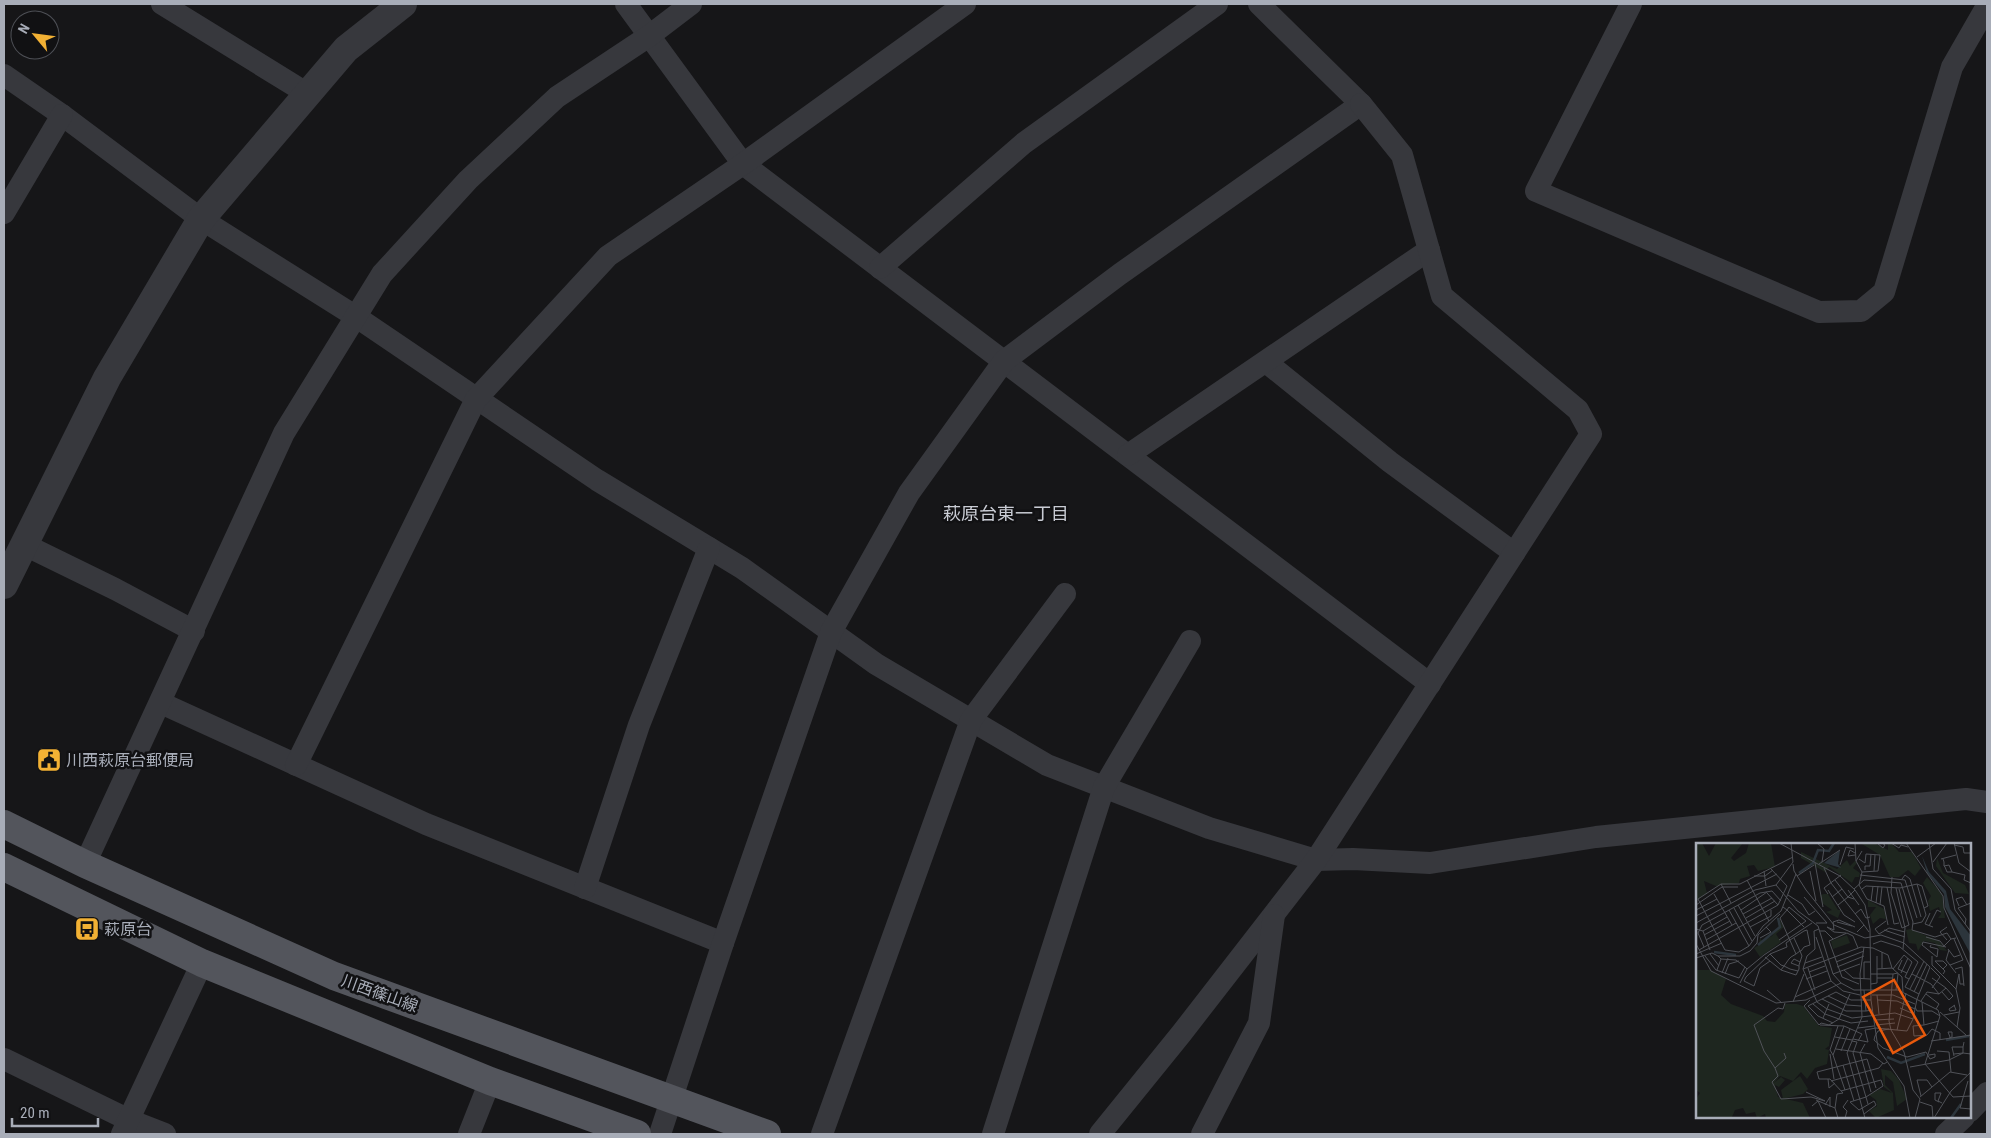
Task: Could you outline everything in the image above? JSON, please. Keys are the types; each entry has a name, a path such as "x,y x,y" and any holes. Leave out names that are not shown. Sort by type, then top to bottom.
{"main road":[{"name":"川西篠山線","path":"4,824 85,864 334,976 767,1134"},
{"path":"4,867 202,963 490,1081 637,1134"}],"street":[{"path":"162,4 308,94"},
{"path":"4,585 107,378 201,218 346,49 403,4"},
{"path":"626,4 743,164 1430,684"},
{"path":"85,864 161,703 284,433 382,274 468,180 557,97 649,36 691,4"},
{"path":"296,764 476,399 608,256 743,164 965,4"},
{"path":"880,268 1024,144 1216,4"},
{"path":"1100,1134 1316,860 1591,434 1578,410 1442,296 1402,155 1361,104 1259,4"},
{"path":"1631,4 1536,191 1819,312 1862,311 1884,292 1952,67 1987,6"},
{"path":"4,75 62,115 201,218 355,316 597,480 742,568 876,664 1047,765 1209,828 1316,860 1353,859 1430,864 1596,837 1966,799 1987,802"},
{"path":"660,1134 831,632 909,493 1004,361 1120,274 1361,104"},
{"path":"4,213 62,115"},
{"path":"1128,455 1429,250"},
{"path":"1266,362 1390,462 1514,554"},
{"path":"23,544 115,589 194,631"},
{"path":"585,888 639,725 709,548"},
{"path":"822,1134 971,720 1065,594"},
{"path":"992,1134 1104,787 1190,641"},
{"path":"161,703 426,824 724,943"},
{"path":"1202,1134 1259,1022 1275,913"},
{"path":"125,1127 202,963"},
{"path":"4,1059 125,1127 165,1134"},
{"path":"469,1134 490,1081"},
{"path":"1971,1110 1987,1093"},
{"path":"1946,1134 1963,1118"}],"place":[{"name":"川西萩原台郵便局","path":"49,760"},
{"name":"萩原台","path":"87,929"}],"district":[{"name":"萩原台東一丁目","path":"1006,514"}]}
